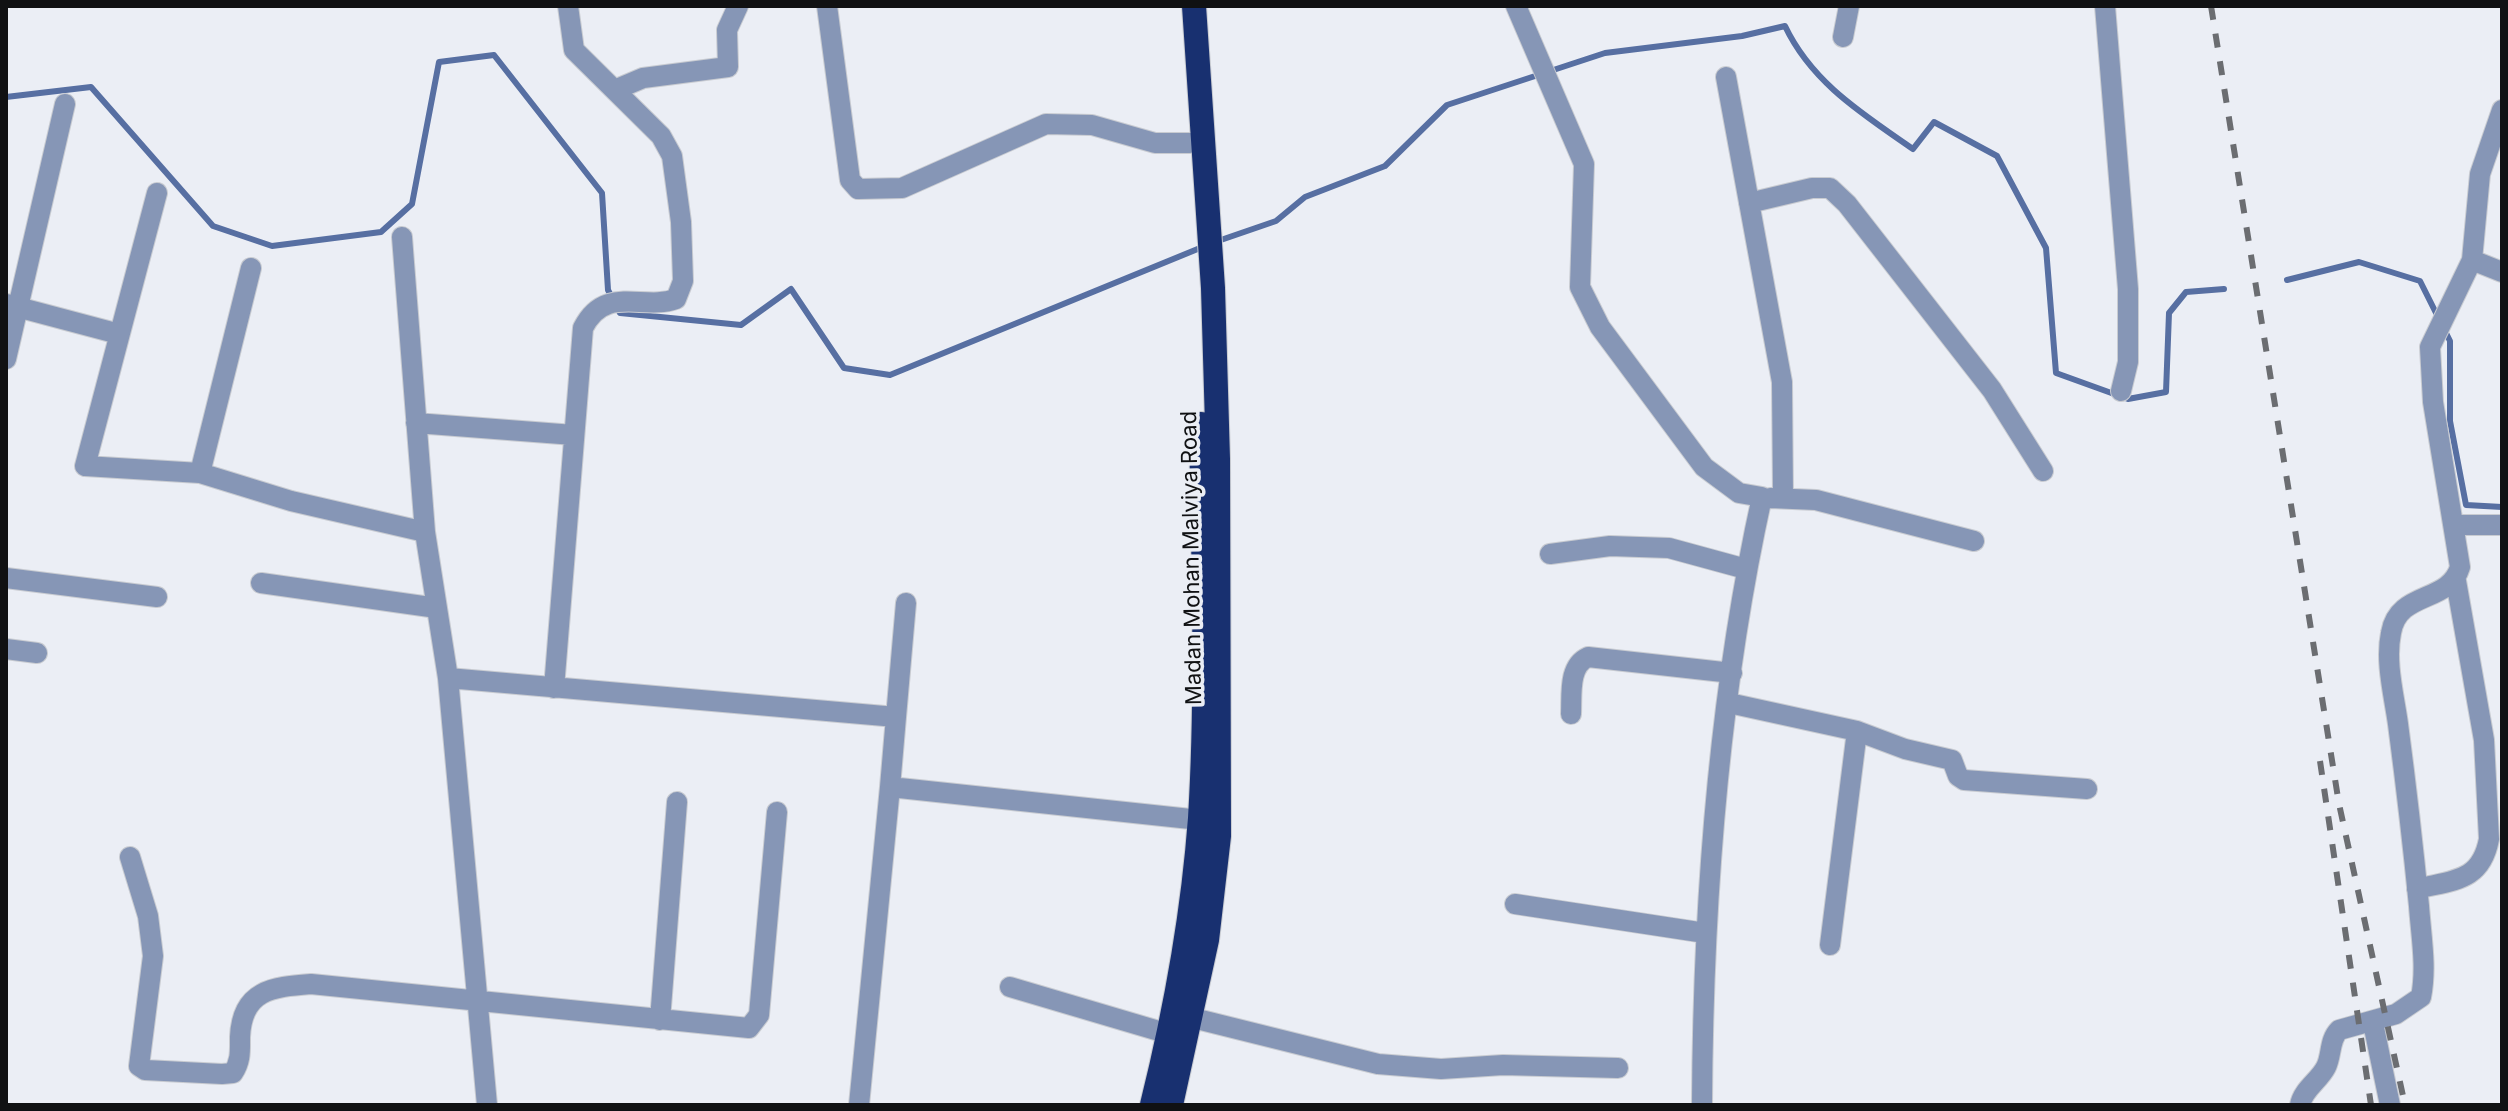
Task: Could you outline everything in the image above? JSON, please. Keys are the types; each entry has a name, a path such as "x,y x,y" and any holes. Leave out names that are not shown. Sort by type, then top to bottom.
{"highway":[{"name":"Madan Mohan Malviya Road","path":"1179,6 1190,143 1202,224"},
{"name":"Madan Mohan Malviya Road","path":"1171,1105 1193,1018 1219,836 1220,597 1194,6"},
{"name":"Madan Mohan Malviya Road","path":"1152,1105 1169,1034 1200,820 1206,292"}],"street":[{"path":"554,688 583,328 594,312 613,303 668,302 681,293 683,281 677,178 672,156 661,136 617,89 586,66 574,50 568,6"},
{"path":"617,89 643,78 728,67 727,30 738,6"},
{"path":"827,6 850,180 858,189 902,188 1046,124 1092,125 1155,143 1190,143"},
{"path":"1516,6 1584,164 1580,287 1600,327 1704,467 1739,493 1816,500 1974,541"},
{"path":"1843,37 1849,6"},
{"path":"2105,6 2128,289 2128,362 2121,391"},
{"path":"1726,77 1782,382 1783,498"},
{"path":"6,359 12,306 65,104"},
{"path":"2417,889 2466,877 2477,870 2486,855 2489,839 2484,740 2456,581 2460,567 2433,402 2430,347 2472,260 2480,174 2502,110"},
{"path":"1749,203 1812,188 1830,188 1847,204 1992,390 2043,471"},
{"path":"157,193 85,466 200,473 291,501 425,532"},
{"path":"402,237 425,532 448,678 487,1105"},
{"path":"2472,260 2502,272"},
{"path":"200,473 251,268"},
{"path":"12,306 119,334"},
{"path":"416,423 574,435"},
{"path":"1702,1105 1707,879 1739,601 1762,497"},
{"path":"2454,525 2502,525"},
{"path":"1550,554 1610,546 1669,548 1746,569"},
{"path":"6,578 157,597"},
{"path":"2300,1105 2302,1097 2330,1060 2334,1035 2411,1007 2421,997 2424,966 2417,889 2389,650 2397,614 2412,600 2444,590 2456,581"},
{"path":"261,583 437,608"},
{"path":"859,1105 906,603"},
{"path":"6,649 37,653"},
{"path":"1571,714 1575,670 1579,661 1588,657 1732,673"},
{"path":"448,678 896,717"},
{"path":"1729,703 1857,731 1905,749 1952,760 1958,776 1964,780 2087,789"},
{"path":"1830,945 1857,731"},
{"path":"890,787 1200,820"},
{"path":"660,1020 677,802"},
{"path":"130,857 148,916 153,956 137,1059 139,1066 145,1070 233,1073 240,1062 241,1023 246,1007 256,996 285,986 311,984 741,1028 755,1024 759,1015 777,812"},
{"path":"1515,904 1705,933"},
{"path":"1010,987 1169,1034"},
{"path":"1193,1018 1378,1064 1441,1069 1503,1065 1618,1068"},
{"path":"2373,1023 2390,1105"}],"waterway":[{"path":"1215,242 1276,221 1305,197 1385,166 1447,105 1605,53 1742,36 1785,26 1796,46 1824,81 1858,110 1913,149 1934,122 1997,156 2046,248 2056,373 2128,399 2166,392 2169,313 2186,292 2224,289"},
{"path":"6,97 91,87 213,226 272,246 381,232 412,204 439,62 494,55 602,193 608,290 620,313 741,325 791,289 844,368 890,375 1205,246"},
{"path":"2287,280 2359,262 2420,281 2439,319"},
{"path":"2444,329 2450,341 2450,421 2466,505 2502,507"}],"railway":[{"path":"2211,6 2339,804 2405,1105"},
{"path":"2320,761 2371,1105"}]}
